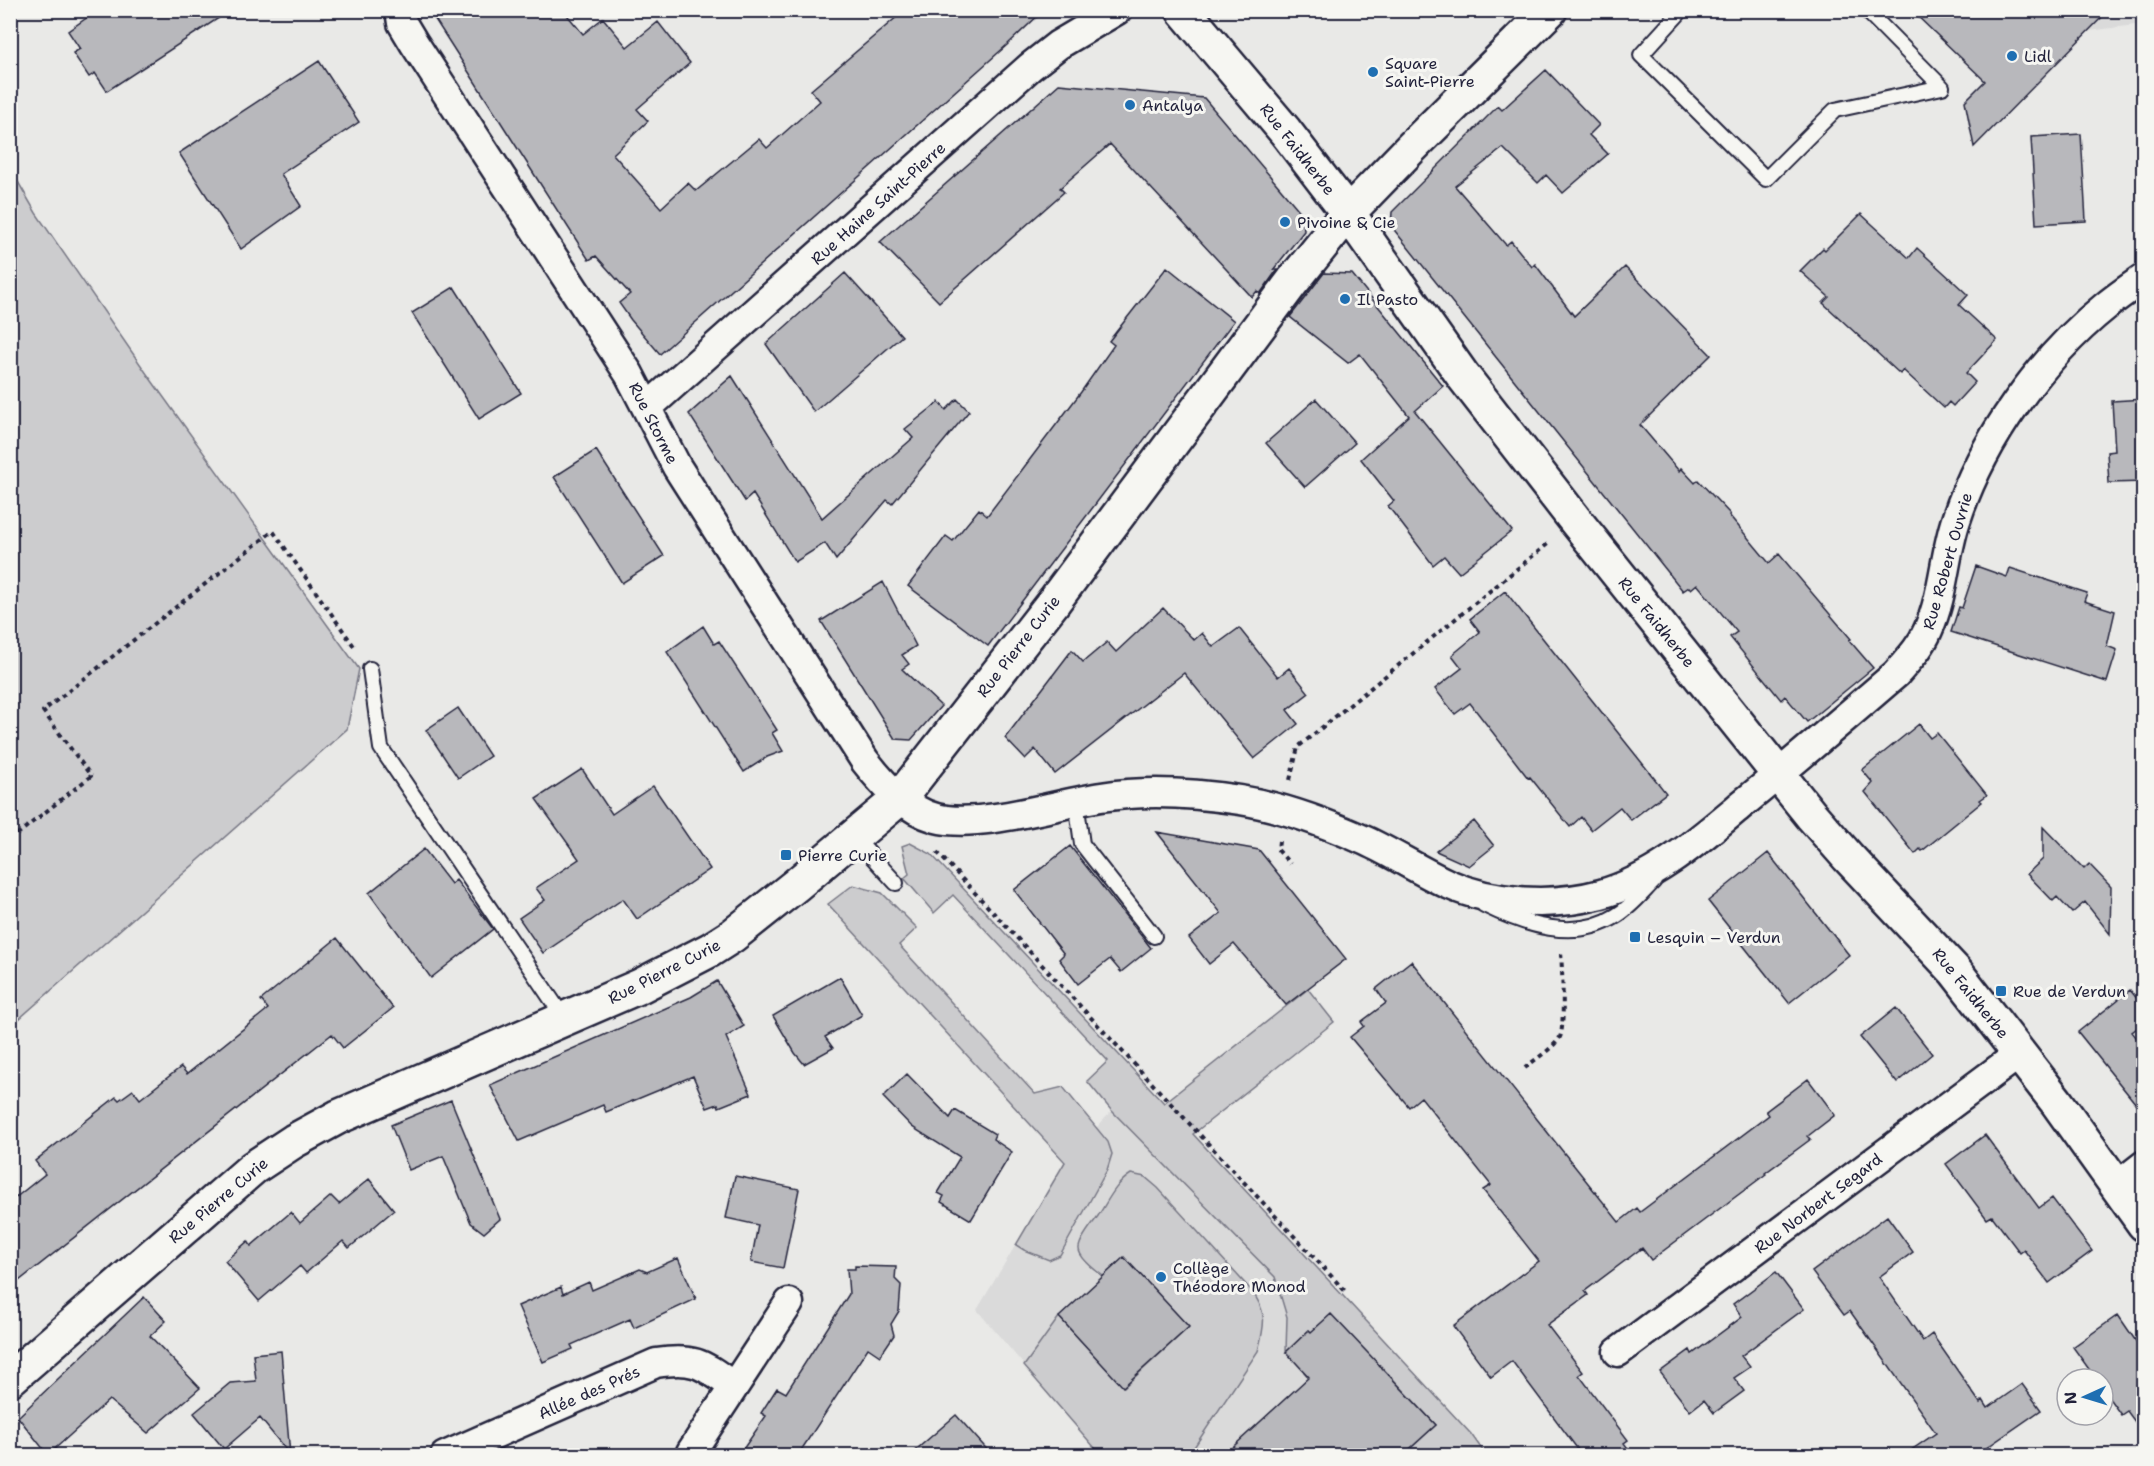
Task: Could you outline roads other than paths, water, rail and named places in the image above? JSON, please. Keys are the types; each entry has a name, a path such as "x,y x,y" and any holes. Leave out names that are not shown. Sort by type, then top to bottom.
{"street":[{"name":"Rue Storme","path":"399,10 402,23 414,43 616,354 648,407 677,467 880,780 919,811 936,818 958,821 986,819 1104,796 1147,794 1241,800 1283,811"},
{"name":"Rue Haine Saint-Pierre","path":"648,407 1030,68 1058,45 1117,10"},
{"name":"Rue Faidherbe","path":"1183,10 1281,125 1348,213 1463,376 1575,520 1848,857 1955,971 2144,1224"},
{"name":"Rue Pierre Curie","path":"10,1379 253,1168 285,1146 389,1093 640,986 710,950 732,936 900,798 1055,600 1286,290 1348,213 1550,10"},
{"name":"Rue Robert Ouvrie","path":"1283,811 1313,818 1366,841 1448,884 1487,896 1514,900 1545,901 1585,898 1630,884 1682,852 1896,674 1916,652 1928,631 1940,598 1955,523 1980,460 2038,375 2075,334 2106,306 2144,278"},
{"name":"Rue Norbert Segard","path":"1618,1352 2019,1054"},
{"path":"2117,1186 2144,1165"},
{"path":"691,1452 789,1303"},
{"name":"Allée des Prés","path":"445,1455 656,1363 679,1359 704,1366 734,1386"}],"lane":[{"path":"1682,10 1641,55 1766,179 1835,110 1942,87 1866,10"},
{"path":"370,669 381,748 564,1018"},
{"path":"1076,801 1082,844 1154,936"},
{"path":"854,837 896,884"},
{"path":"1448,884 1472,900 1531,925 1561,929 1582,928 1606,921 1626,909 1682,852"}],"place":[{"name":"Lidl","path":"2012,56"},
{"name":"Square Saint-Pierre","path":"1373,72"},
{"name":"Antalya","path":"1130,105"},
{"name":"Pivoine & Cie","path":"1285,222"},
{"name":"Il Pasto","path":"1345,299"},
{"name":"Pierre Curie","path":"786,855"},
{"name":"Lesquin – Verdun","path":"1635,937"},
{"name":"Rue de Verdun","path":"2001,991"},
{"name":"Collège Théodore Monod","path":"1161,1277"}]}
